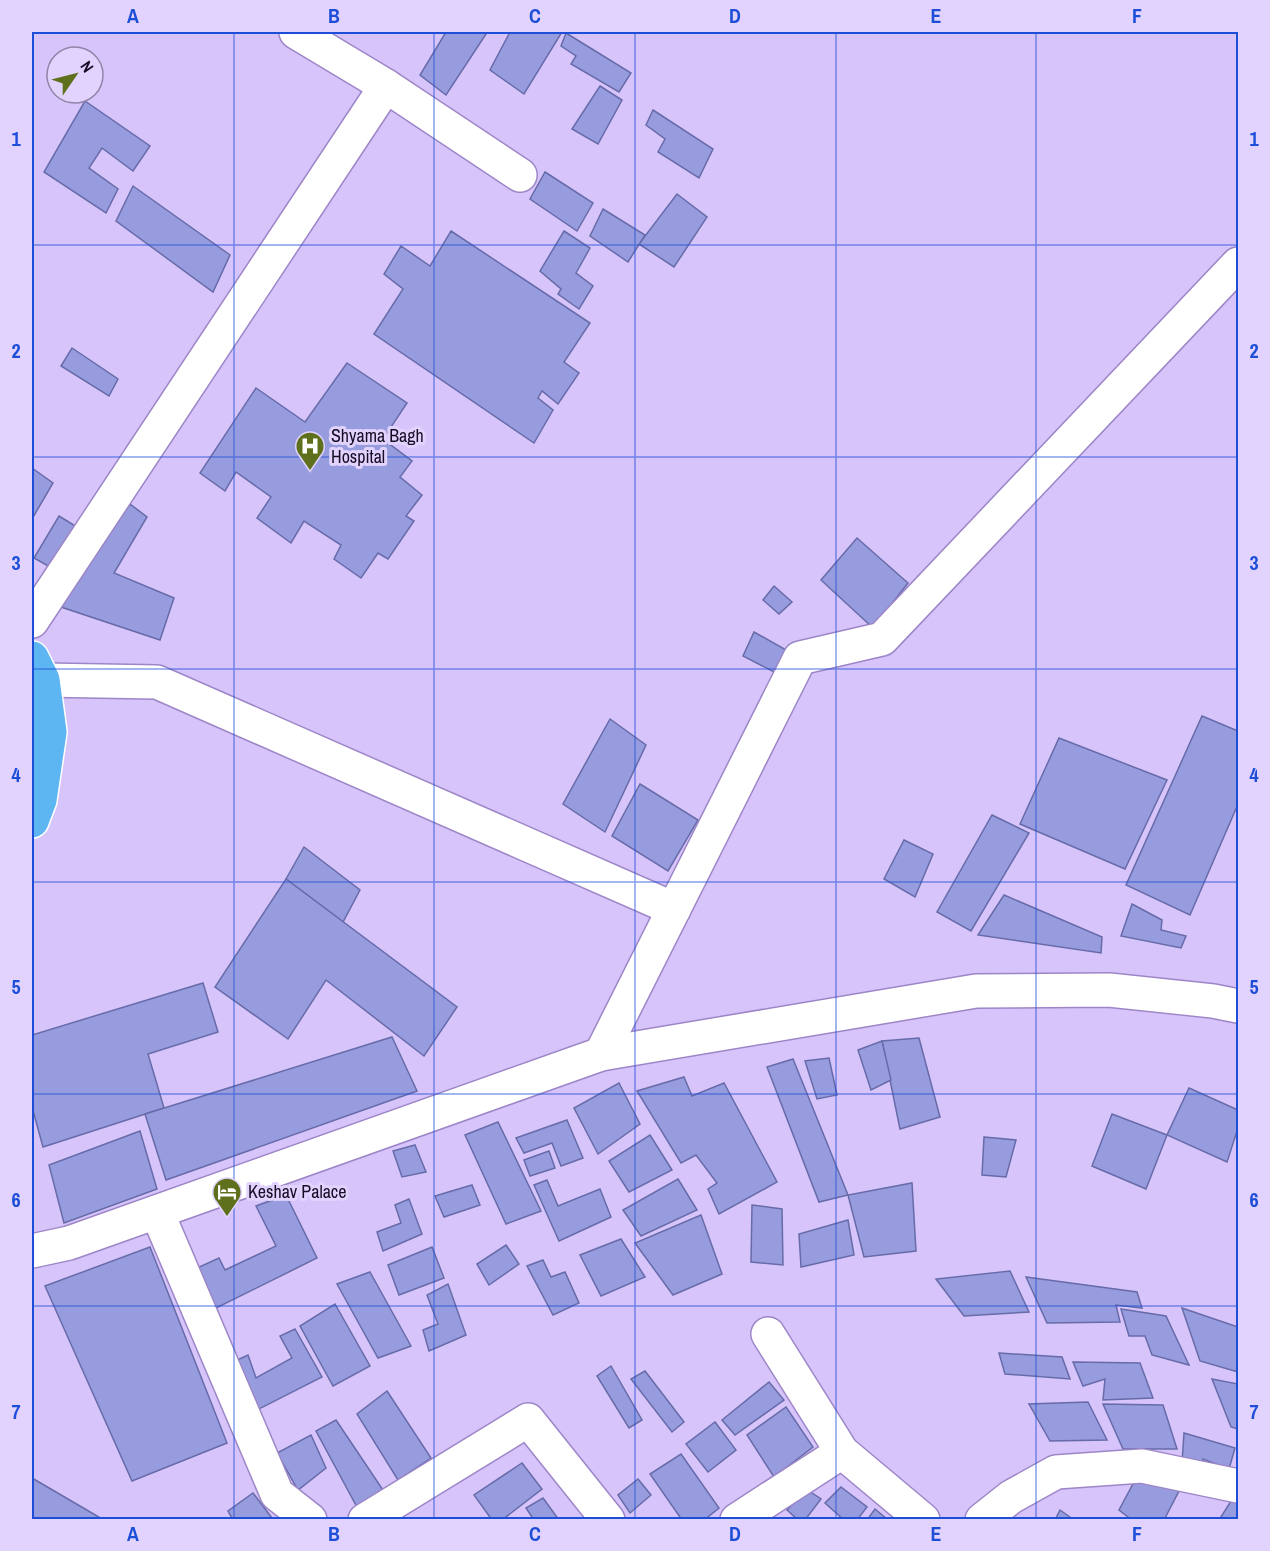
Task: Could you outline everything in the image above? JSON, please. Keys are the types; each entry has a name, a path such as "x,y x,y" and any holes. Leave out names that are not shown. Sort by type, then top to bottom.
{"highway":[{"path":"32,821 40,800 50,732 38,669"}],"street":[{"path":"296,32 386,86 520,175"},
{"path":"32,621 386,86"},
{"path":"601,1054 800,658 882,639 1239,264"},
{"path":"38,669 157,682 674,909"},
{"path":"32,1251 69,1243 601,1054 976,991 1109,990 1239,1006"},
{"path":"158,1212 277,1494 310,1520"},
{"path":"768,1335 842,1452 923,1520"},
{"path":"364,1520 528,1420 608,1520"},
{"path":"737,1520 842,1452"},
{"path":"982,1520 1011,1497 1056,1472 1142,1466 1239,1486"}],"building":[{"path":"446,32 486,34 446,95 420,75"},
{"path":"510,32 562,32 524,94 490,70"},
{"path":"566,33 631,73 619,92 571,64 576,56 561,46"},
{"path":"600,86 622,100 598,144 572,129"},
{"path":"83,105 91,105 150,146 133,171 102,148 89,168 118,189 106,213 44,172"},
{"path":"653,110 713,149 699,178 658,152 665,139 646,125"},
{"path":"545,172 593,203 577,231 530,199"},
{"path":"133,186 230,255 213,292 116,221"},
{"path":"677,194 707,217 674,267 639,244"},
{"path":"603,209 645,235 628,262 590,236"},
{"path":"451,231 590,323 564,362 579,373 558,404 542,391 538,398 553,410 534,443 374,334 403,289 384,274 401,246 430,266"},
{"path":"564,231 590,248 576,273 593,286 579,309 558,294 561,289 540,271"},
{"path":"72,348 118,379 109,396 61,366"},
{"path":"347,363 407,403 383,439 412,461 400,477 422,495 406,516 414,521 388,559 378,553 361,578 334,559 341,545 304,521 291,543 257,518 271,497 236,472 225,491 200,473 256,388 305,422"},
{"path":"32,468 53,483 32,519"},
{"path":"130,504 147,517 114,573 174,598 160,640 58,606"},
{"path":"59,516 77,527 50,567 34,558"},
{"path":"857,538 908,583 873,628 821,580"},
{"path":"774,586 792,602 779,614 763,600"},
{"path":"754,632 788,651 780,675 743,656"},
{"path":"1202,716 1238,731 1238,804 1190,915 1126,885"},
{"path":"610,719 646,745 605,832 563,804"},
{"path":"1059,738 1167,780 1125,869 1020,824"},
{"path":"640,784 698,820 668,871 612,836"},
{"path":"992,815 1029,833 971,931 937,912"},
{"path":"904,840 933,854 915,897 884,879"},
{"path":"304,847 360,890 343,922 286,879"},
{"path":"286,879 457,1007 424,1056 326,980 288,1039 215,987"},
{"path":"1004,895 1102,937 1101,953 978,935"},
{"path":"1132,904 1162,920 1161,930 1186,936 1181,948 1121,936"},
{"path":"203,983 218,1032 148,1054 164,1108 43,1147 32,1107 32,1035"},
{"path":"392,1037 417,1091 166,1180 145,1114"},
{"path":"919,1038 940,1117 900,1129 882,1041"},
{"path":"882,1041 891,1080 871,1090 858,1050"},
{"path":"829,1058 837,1095 817,1099 805,1061"},
{"path":"793,1059 848,1195 819,1202 767,1067"},
{"path":"684,1077 692,1096 724,1083 777,1182 719,1214 708,1189 717,1183 696,1155 681,1163 637,1091"},
{"path":"619,1083 640,1124 598,1154 574,1108"},
{"path":"1189,1088 1238,1110 1238,1128 1227,1162 1167,1135"},
{"path":"1112,1114 1167,1135 1146,1189 1092,1166"},
{"path":"567,1120 583,1158 561,1166 552,1143 524,1153 516,1138"},
{"path":"498,1122 541,1211 506,1224 465,1135"},
{"path":"140,1131 157,1189 64,1223 49,1165"},
{"path":"650,1135 672,1170 629,1192 609,1161"},
{"path":"984,1137 1016,1140 1006,1177 982,1175"},
{"path":"415,1145 426,1172 402,1177 393,1151"},
{"path":"549,1151 555,1168 530,1176 524,1160"},
{"path":"678,1179 697,1210 641,1236 623,1210"},
{"path":"547,1180 558,1206 600,1189 611,1217 559,1241 534,1185"},
{"path":"912,1183 916,1251 864,1257 848,1195"},
{"path":"472,1185 480,1205 444,1217 435,1196"},
{"path":"286,1195 317,1258 202,1315 184,1274 219,1258 225,1270 276,1246 256,1206"},
{"path":"409,1199 422,1234 383,1251 377,1232 401,1223 395,1205"},
{"path":"752,1205 782,1209 783,1265 751,1262"},
{"path":"701,1215 722,1274 673,1295 635,1243"},
{"path":"848,1220 854,1255 801,1267 799,1234"},
{"path":"621,1239 645,1277 601,1296 580,1255"},
{"path":"506,1245 519,1264 489,1285 477,1264"},
{"path":"150,1247 227,1443 132,1481 45,1286"},
{"path":"432,1247 444,1278 399,1295 388,1265"},
{"path":"543,1260 551,1277 565,1272 579,1303 553,1315 527,1266"},
{"path":"1010,1271 1029,1312 964,1316 936,1279"},
{"path":"370,1272 411,1346 378,1358 337,1284"},
{"path":"1026,1277 1137,1292 1142,1308 1116,1305 1120,1322 1047,1323"},
{"path":"448,1284 466,1335 429,1351 423,1330 438,1324 427,1295"},
{"path":"335,1304 370,1366 333,1386 300,1326"},
{"path":"1182,1308 1238,1327 1238,1372 1200,1361"},
{"path":"1121,1309 1166,1316 1189,1365 1152,1355 1145,1336 1129,1336"},
{"path":"295,1329 322,1377 251,1413 231,1363 248,1355 256,1378 292,1358 280,1336"},
{"path":"999,1353 1062,1357 1070,1379 1005,1374"},
{"path":"1073,1362 1140,1363 1153,1398 1103,1400 1105,1379 1083,1386"},
{"path":"611,1366 642,1420 629,1428 597,1376"},
{"path":"645,1371 684,1422 672,1432 631,1379"},
{"path":"1212,1379 1238,1384 1238,1429 1231,1427"},
{"path":"769,1382 784,1400 735,1435 722,1420"},
{"path":"387,1391 431,1458 398,1480 357,1414"},
{"path":"1088,1402 1107,1440 1050,1441 1029,1404"},
{"path":"1103,1404 1163,1405 1177,1449 1123,1449"},
{"path":"786,1407 813,1447 774,1477 747,1435"},
{"path":"336,1420 385,1493 358,1509 316,1431"},
{"path":"715,1422 736,1450 708,1472 686,1444"},
{"path":"1184,1433 1235,1448 1229,1469 1203,1459 1202,1467 1182,1463"},
{"path":"311,1435 326,1468 298,1490 277,1453"},
{"path":"681,1454 719,1508 704,1520 682,1520 650,1474"},
{"path":"522,1463 542,1489 502,1520 492,1520 474,1495"},
{"path":"1141,1469 1180,1489 1164,1520 1132,1520 1119,1510"},
{"path":"32,1478 104,1520 32,1520"},
{"path":"638,1479 651,1495 630,1513 618,1495"},
{"path":"841,1487 867,1507 857,1520 844,1520 825,1503"},
{"path":"806,1489 821,1499 805,1520 798,1520 787,1510"},
{"path":"253,1493 272,1518 270,1520 233,1520 228,1511"},
{"path":"543,1498 559,1520 534,1520 526,1508"},
{"path":"1233,1498 1238,1501 1238,1520 1219,1520"},
{"path":"875,1509 888,1520 867,1520"},
{"path":"1060,1510 1074,1520 1055,1520"}],"place":[{"name":"Shyama Bagh Hospital","path":"310,472"},
{"name":"Keshav Palace","path":"227,1218"}]}
